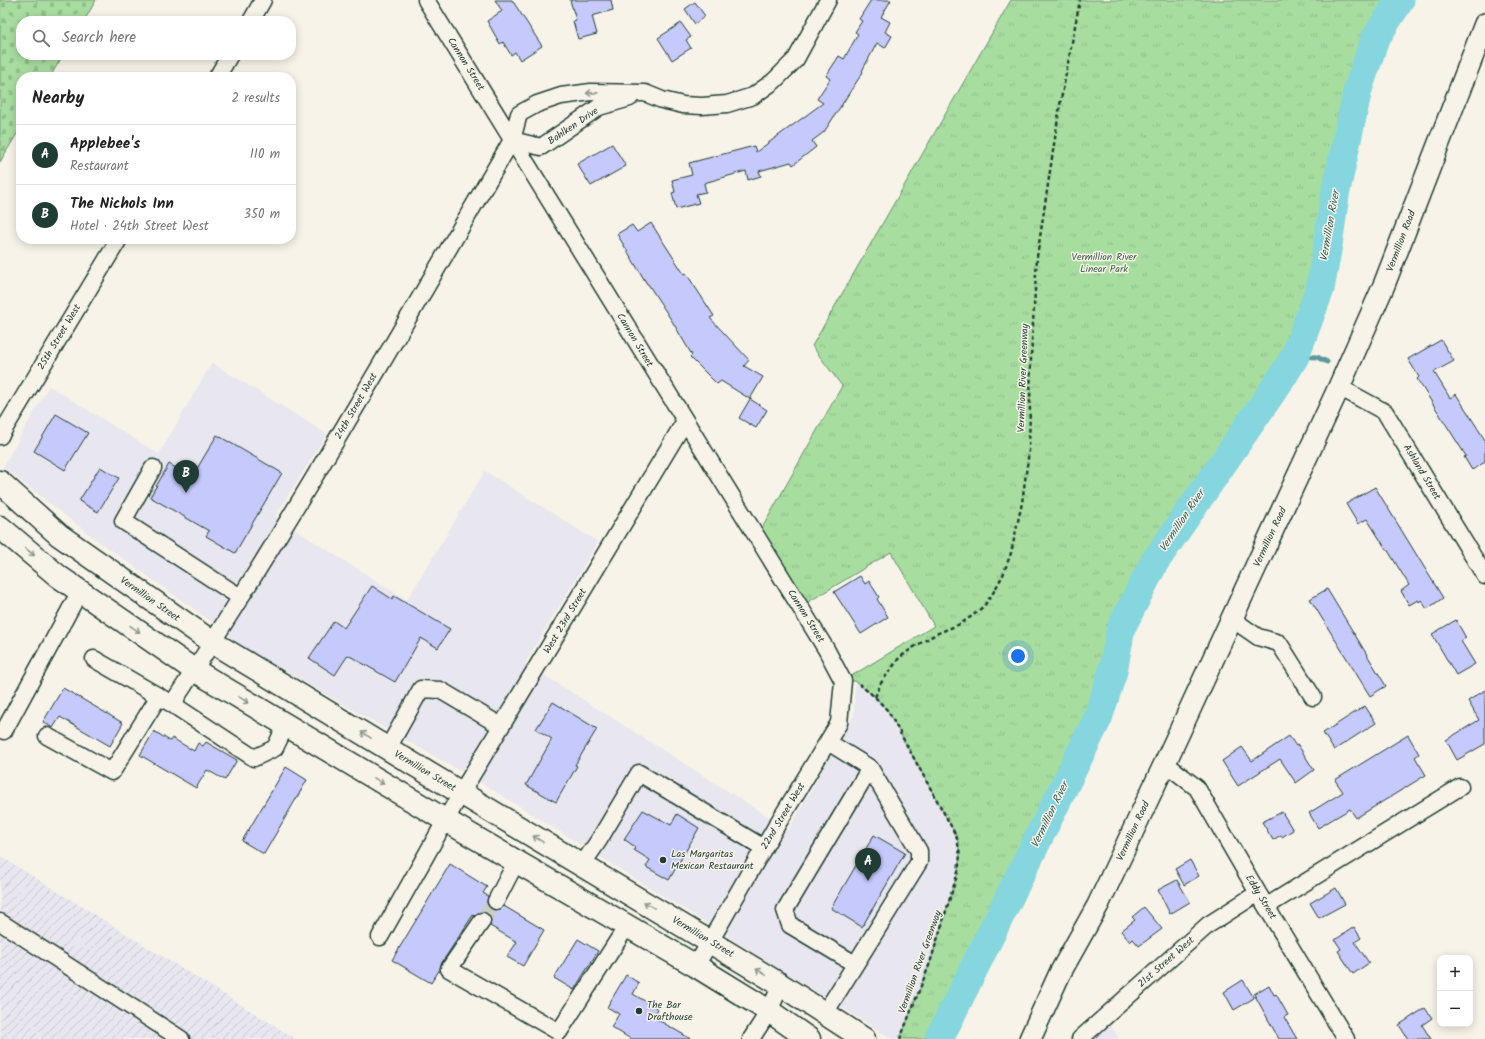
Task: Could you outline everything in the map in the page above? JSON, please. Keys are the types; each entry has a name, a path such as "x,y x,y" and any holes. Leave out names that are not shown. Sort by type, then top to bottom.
{"highway":[{"name":"Vermillion Street","path":"0,482 59,534 212,642 781,985 864,1039"},
{"path":"0,527 58,576 194,670 516,862 696,966 769,1011 809,1039"}],"main road":[{"name":"Vermillion Road","path":"1030,1039 1060,973 1098,905 1165,764 1339,387 1384,285 1485,24"}],"street":[{"path":"254,16 264,0"},
{"name":"Cannon Street","path":"426,0 826,649 843,681"},
{"name":"Bohlken Drive","path":"645,94 599,107 541,147 512,140 519,114 537,104 561,96 591,92 645,94 662,100 702,106 727,104 753,96 774,81 796,59 828,0"},
{"path":"220,72 227,60"},
{"name":"24th Street West","path":"47,736 112,772 166,700 194,670 286,524 512,140"},
{"name":"25th Street West","path":"0,436 116,244"},
{"name":"Ashland Street","path":"1339,387 1385,412 1485,576"},
{"name":"West 23rd Street","path":"380,937 461,793 685,421"},
{"path":"153,468 123,521 240,597"},
{"path":"1,733 80,591"},
{"path":"1232,620 1258,637 1278,643 1313,697"},
{"path":"94,659 166,700 254,758 275,748 286,725"},
{"name":"22nd Street West","path":"696,966 764,848 839,723 843,681"},
{"path":"388,748 420,689 440,690 501,726"},
{"path":"825,1013 920,862 919,851 870,768 828,742"},
{"name":"Eddy Street","path":"1165,764 1197,788 1346,1039"},
{"path":"855,964 790,925 785,910 870,768"},
{"path":"582,865 599,840 639,773 764,848"},
{"path":"1267,906 1460,787"},
{"path":"496,901 516,862"},
{"name":"21st Street West","path":"1080,1039 1208,925 1258,893"},
{"path":"482,921 448,969 559,1032 627,926"},
{"path":"0,922 181,1039"},
{"path":"751,1039 769,1011 781,985"}],"path":[{"name":"Vermillion River Greenway","path":"900,1039 930,963 958,872 960,855 957,838 900,732 888,711 875,697 881,683 899,658 919,644 966,620 984,606 1003,575 1011,553 1022,503 1030,451 1030,357 1037,257 1060,105 1080,0"}],"shaded area":[{"path":"212,363 327,434 275,516 407,600 485,471 598,542 525,663 778,823 788,831 854,715 855,681 875,697 888,711 951,826 957,838 960,855 958,872 930,963 900,1039 892,1039 490,788 241,646 215,624 94,538 3,467 49,386 159,454"},
{"path":"0,856 296,1039 0,1039"},
{"path":"1105,1016 1119,1039 1080,1039"}],"green space":[{"path":"0,0 96,0 87,16 16,16 16,60 60,60 53,72 16,72 16,135 0,162"},
{"name":"Vermillion River Linear Park","path":"1011,0 1400,0 1375,39 1358,89 1335,195 1320,289 1295,356 1283,377 1154,563 1121,628 1113,671 1098,718 939,1039 900,1039 930,963 958,872 960,855 957,838 951,826 888,711 875,697 855,681 843,681 934,626 891,552 800,607 757,537 842,386 812,346"}],"building":[{"path":"495,0 512,0 542,46 520,60 515,52 511,55 503,42 500,44 487,21 502,11"},
{"path":"570,0 611,0 613,10 592,16 597,34 578,39 573,21 576,20"},
{"path":"871,0 891,0 881,17 890,22 885,32 892,36 885,48 877,43 862,71 863,72 824,132 812,141 816,147 793,165 791,162 759,171 761,176 748,180 746,171 704,183 706,192 696,194 699,203 676,209 672,193 675,192 672,180 692,175 689,163 754,146 756,152 823,103 817,99 830,79 826,76 839,56 844,59 858,34 855,32 862,21 859,19"},
{"path":"695,2 705,16 695,24 685,9"},
{"path":"681,23 691,37 686,40 691,48 672,60 658,38"},
{"path":"612,144 626,166 591,186 577,164"},
{"path":"651,223 684,274 686,273 714,316 710,318 749,360 744,366 763,377 750,399 721,381 717,384 690,357 692,355 672,321 647,284 617,234 632,225 637,232"},
{"path":"1441,340 1454,361 1434,372 1450,398 1456,394 1485,440 1485,462 1472,470 1464,457 1466,456 1417,379 1419,377 1408,359"},
{"path":"750,399 767,410 756,428 739,418"},
{"path":"56,414 88,433 65,470 34,451"},
{"path":"217,435 282,473 235,553 206,536 209,531 150,497 169,464 192,477"},
{"path":"100,467 119,478 98,512 79,501"},
{"path":"1375,487 1443,598 1427,609 1421,600 1409,605 1401,591 1409,585 1387,549 1367,519 1358,524 1346,504"},
{"path":"860,576 865,584 869,581 879,597 877,599 888,617 861,634 834,592"},
{"path":"372,586 392,599 394,596 450,629 438,648 421,638 395,682 348,655 335,675 309,658 334,621 344,628"},
{"path":"1327,589 1386,686 1370,696 1310,599"},
{"path":"1456,620 1466,638 1461,641 1475,664 1456,675 1432,634"},
{"path":"63,688 123,723 110,746 60,717 53,728 43,722"},
{"path":"1485,690 1485,744 1457,760 1446,740 1479,720 1468,701"},
{"path":"553,702 597,729 575,765 577,766 556,802 526,785 552,739 536,729"},
{"path":"1365,706 1376,723 1334,750 1323,733"},
{"path":"154,731 170,741 172,738 194,751 198,743 203,746 206,742 237,760 225,780 207,770 196,788 140,755"},
{"path":"1408,735 1419,754 1415,757 1426,775 1356,818 1350,809 1318,828 1309,813 1343,792 1335,780"},
{"path":"1289,736 1296,746 1298,745 1314,770 1296,783 1280,759 1238,786 1222,761 1242,747 1252,761"},
{"path":"286,767 307,780 264,854 242,841"},
{"path":"643,810 671,825 677,814 699,828 669,880 646,867 650,860 634,850 635,847 624,839"},
{"path":"1282,812 1293,830 1282,837 1281,835 1273,840 1262,822"},
{"path":"874,835 905,853 862,927 831,908"},
{"path":"1190,860 1199,876 1184,885 1175,869"},
{"path":"450,864 487,887 483,893 488,896 487,902 491,909 497,910 504,906 544,930 523,966 507,957 517,942 490,926 490,917 487,913 482,912 474,916 473,915 441,964 440,969 431,983 392,960"},
{"path":"1177,880 1190,902 1170,914 1158,890"},
{"path":"1336,888 1345,904 1319,918 1310,903"},
{"path":"1144,907 1162,929 1139,946 1133,939 1130,942 1121,931 1135,920 1132,917"},
{"path":"1354,927 1361,938 1355,942 1369,963 1353,974 1338,951 1341,949 1335,940"},
{"path":"578,939 598,951 574,990 554,978"},
{"path":"626,975 639,983 633,994 658,1009 653,1017 691,1039 631,1039 611,1027 619,1014 607,1007"},
{"path":"1243,980 1254,998 1234,1010 1224,992"},
{"path":"1269,985 1288,1015 1284,1017 1297,1039 1279,1039 1254,994"},
{"path":"1425,1008 1432,1018 1422,1025 1431,1039 1408,1039 1399,1025"}],"waterway":[{"name":"Vermillion River","path":"939,1039 1098,718 1113,671 1121,628 1154,563 1283,376 1295,356 1320,289 1335,195 1358,89 1375,39 1400,0"},
{"path":"1295,356 1317,357 1327,362"}],"tunnel":[{"path":"482,921 496,901"}],"place":[{"name":"The Nichols Inn","path":"186,493"},
{"name":"Las Margaritas Mexican Restaurant","path":"663,860"},
{"name":"Applebee's","path":"868,881"},
{"name":"The Bar Drafthouse","path":"639,1011"}]}
